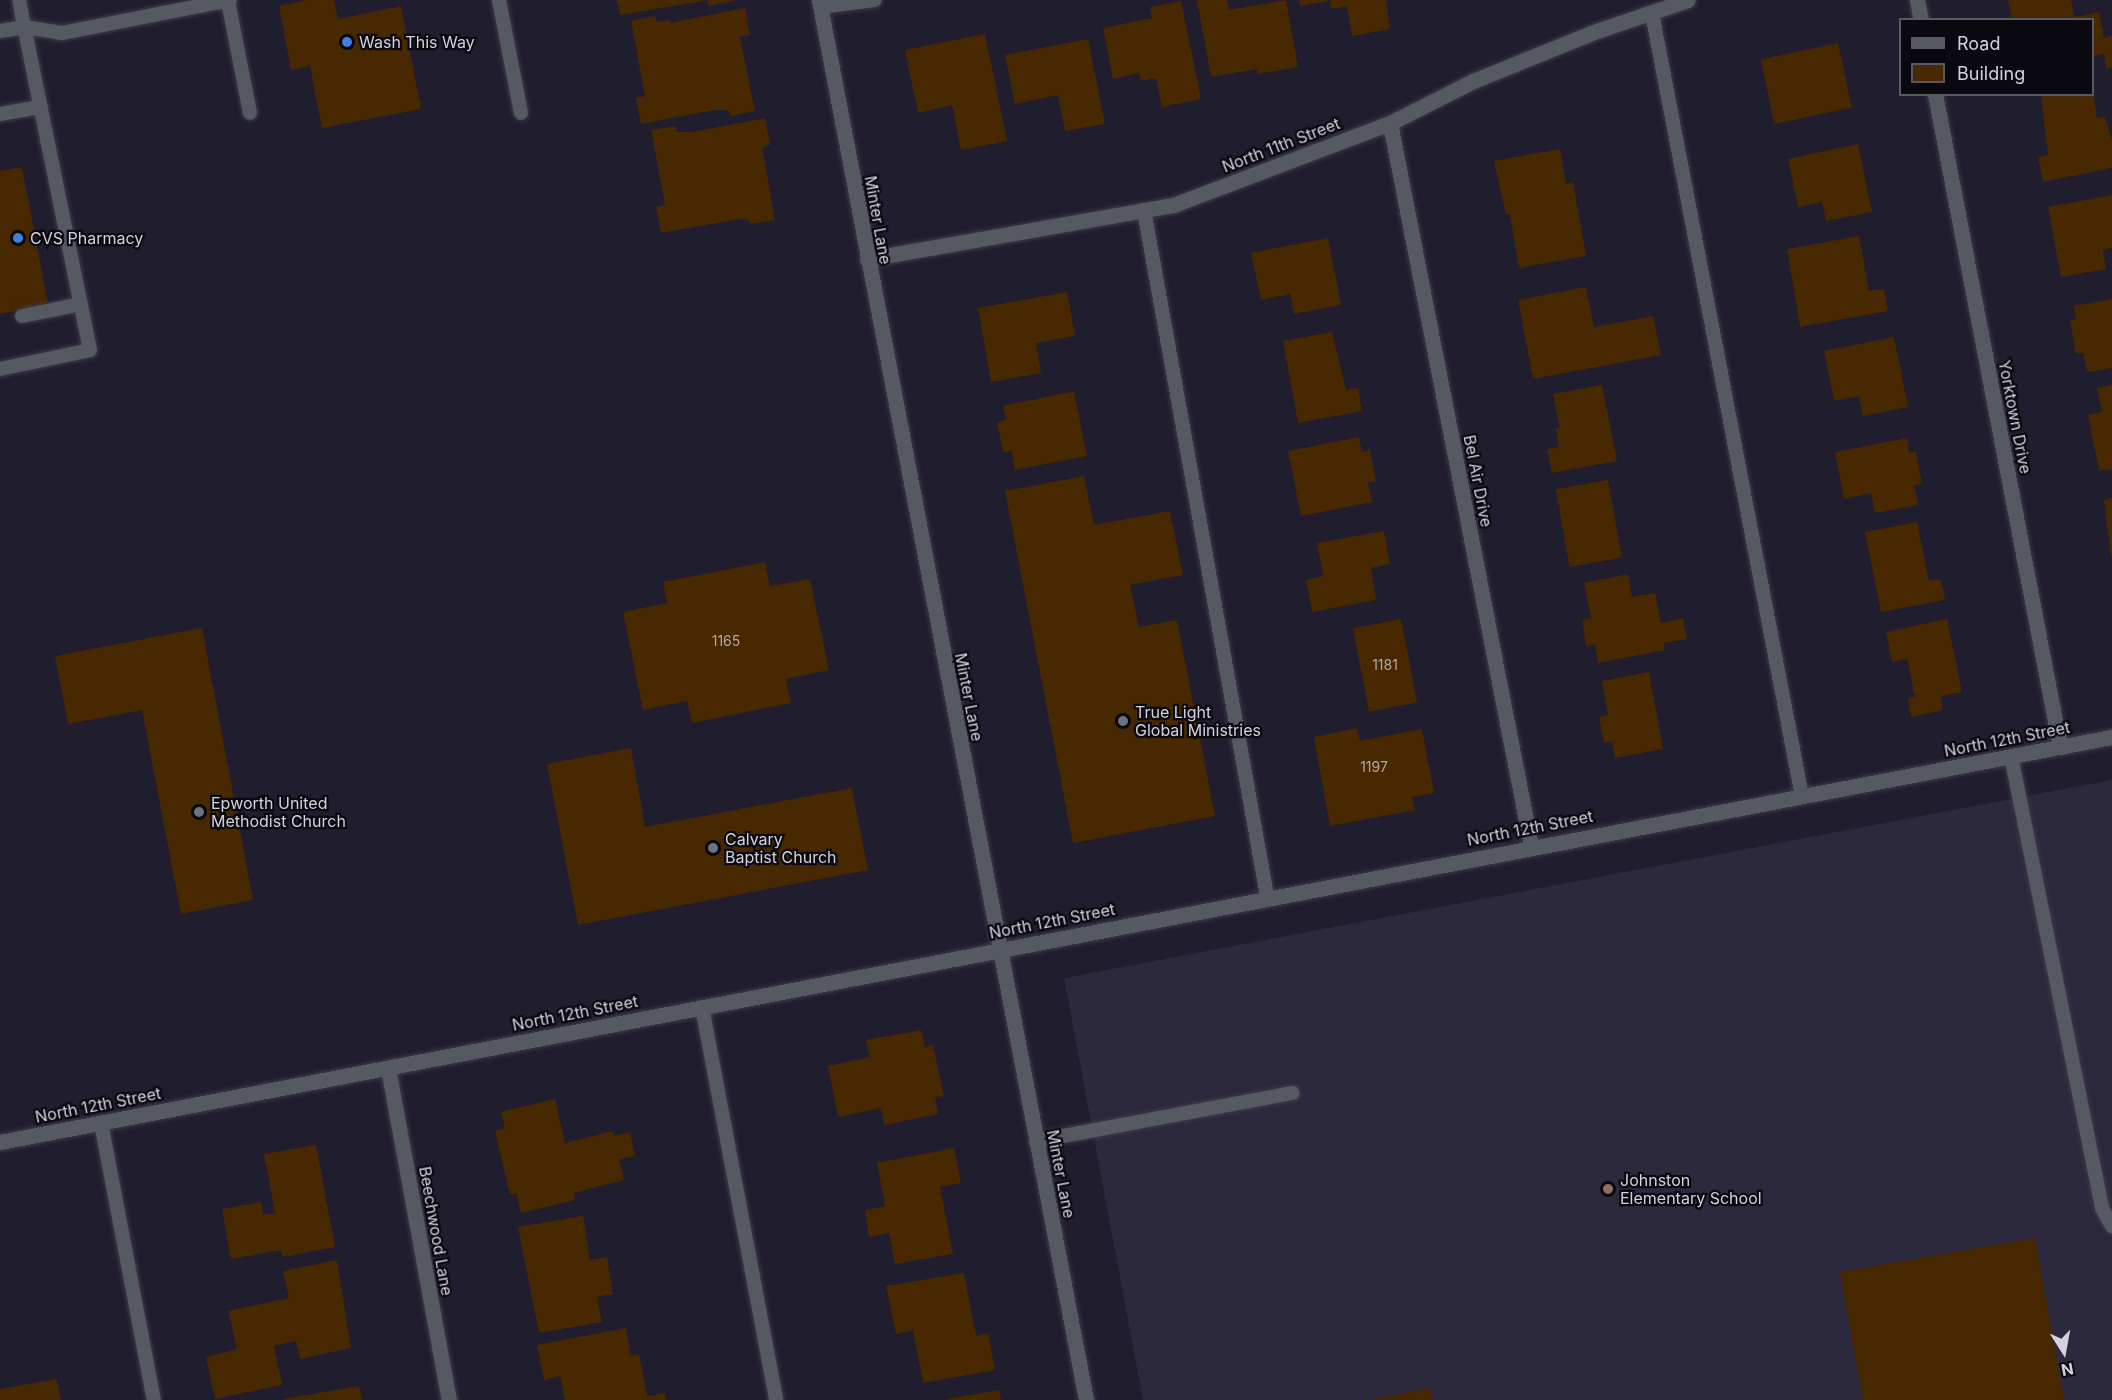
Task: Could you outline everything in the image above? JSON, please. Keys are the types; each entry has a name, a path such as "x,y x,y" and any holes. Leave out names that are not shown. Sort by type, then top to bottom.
{"street":[{"name":"North 11th Street","path":"867,259 1173,205 1390,123 1473,81 1688,0"},
{"path":"1917,0 1921,18"},
{"name":"Minter Lane","path":"820,3 1086,1400"},
{"name":"Yorktown Drive","path":"1935,96 2060,747"},
{"name":"Bel Air Drive","path":"1390,123 1531,846"},
{"name":"North 12th Street","path":"0,1142 999,951 1267,896 2112,737"},
{"name":"Beechwood Lane","path":"388,1068 449,1400"}],"lane":[{"path":"0,369 90,350 19,0"},
{"path":"0,31 24,27 62,33 229,0 250,113"},
{"path":"499,0 521,113"},
{"path":"820,3 875,0"},
{"path":"1652,12 1802,796"},
{"path":"0,114 40,107"},
{"path":"1144,210 1267,896"},
{"path":"22,316 81,304"},
{"path":"2011,756 2102,1208 2112,1226"},
{"path":"702,1007 776,1400"},
{"path":"1036,1141 1293,1094"},
{"path":"101,1123 154,1400"}],"shaded area":[{"name":"Johnston Elementary School","path":"2112,780 2112,1400 1143,1400 1064,978"}],"building":[{"name":"Wash This Way","path":"308,0 334,0 338,19 401,6 421,109 322,128 310,66 291,70 279,6"},
{"path":"617,0 703,0 703,1 620,15"},
{"path":"707,0 734,0 734,1 709,6"},
{"path":"1197,0 1227,0 1229,10 1286,0 1298,67 1258,74 1257,69 1211,77"},
{"path":"1299,0 1328,0 1328,1 1300,6"},
{"path":"1330,0 1386,0 1390,29 1352,36 1347,6 1331,9"},
{"path":"2008,0 2071,0 2074,17 2099,12 2104,38 2112,36 2112,68 2106,69 2104,54 2094,56 2094,18 2012,18"},
{"path":"1181,1 1201,99 1162,107 1156,78 1141,81 1139,73 1113,79 1103,28 1152,18 1150,7"},
{"path":"745,8 750,35 740,36 755,111 730,116 728,110 714,110 641,124 636,98 645,96 631,21 655,16 657,22 670,20 670,23"},
{"path":"985,34 1007,141 961,150 952,105 918,113 905,50"},
{"path":"1088,39 1105,124 1065,131 1058,95 1015,104 1005,55"},
{"path":"1838,43 1852,108 1774,124 1761,59"},
{"path":"2093,96 2097,118 2105,117 2112,140 2112,168 2043,182 2038,157 2048,155 2041,97"},
{"path":"765,118 770,145 762,147 775,220 750,224 748,219 734,220 661,233 656,207 665,205 651,130 676,126 677,132 692,132"},
{"path":"1858,144 1872,212 1826,221 1822,202 1798,207 1788,159"},
{"path":"1560,149 1566,184 1573,182 1586,256 1519,268 1510,214 1506,215 1494,161"},
{"name":"CVS Pharmacy","path":"22,167 48,305 0,314 0,171"},
{"path":"2112,195 2112,248 2103,250 2106,269 2061,277 2048,207"},
{"path":"1859,236 1869,291 1884,289 1888,311 1800,327 1787,249"},
{"path":"1328,238 1341,305 1294,314 1290,294 1261,300 1251,253"},
{"path":"1586,287 1594,327 1653,316 1661,355 1533,379 1518,300"},
{"path":"1067,292 1075,336 1036,343 1041,373 991,382 978,308"},
{"path":"2112,299 2112,368 2087,372 2083,353 2076,354 2070,320 2076,319 2074,306"},
{"path":"1332,332 1346,390 1358,388 1362,411 1298,423 1283,341"},
{"path":"1894,337 1908,407 1863,416 1859,396 1834,401 1824,351"},
{"path":"1602,385 1617,461 1552,473 1547,449 1559,447 1556,429 1560,428 1553,394"},
{"path":"2112,385 2112,469 2099,471 2088,415 2102,412 2097,388"},
{"path":"1074,391 1087,456 1015,470 1012,451 1003,452 997,422 1006,420 1003,406"},
{"path":"1359,437 1362,452 1370,450 1376,481 1368,482 1372,502 1301,516 1288,451"},
{"path":"1907,438 1909,453 1916,451 1922,484 1914,485 1918,505 1875,513 1871,493 1844,499 1835,452"},
{"name":"True Light Global Ministries","path":"1084,476 1094,525 1170,511 1183,575 1130,585 1139,627 1177,620 1215,816 1073,843 1005,491"},
{"path":"1608,480 1622,558 1570,567 1556,489"},
{"path":"2112,498 2112,556 2111,556 2104,500"},
{"path":"1917,522 1929,581 1941,579 1945,600 1881,612 1865,532"},
{"path":"1384,531 1390,564 1371,568 1376,600 1312,612 1306,580 1323,576 1317,543"},
{"path":"765,562 770,586 810,579 829,670 786,679 791,703 692,723 687,701 643,710 623,612 667,603 663,582"},
{"path":"1628,574 1632,597 1655,593 1661,623 1683,618 1687,639 1664,643 1665,650 1598,663 1595,644 1586,646 1582,620 1591,618 1584,583"},
{"path":"1401,619 1417,702 1369,712 1353,628"},
{"path":"1947,619 1962,692 1941,696 1943,710 1911,717 1908,699 1915,697 1907,659 1892,662 1886,632"},
{"name":"Epworth United Methodist Church","path":"202,628 253,900 181,914 142,710 68,724 55,656"},
{"path":"1649,672 1663,749 1615,758 1612,741 1604,743 1599,717 1608,715 1602,681"},
{"path":"1357,728 1360,741 1422,729 1434,793 1412,797 1415,810 1330,826 1314,737"},
{"name":"Calvary Baptist Church","path":"631,748 645,827 852,788 868,870 578,925 547,764"},
{"path":"921,1030 925,1047 933,1045 944,1096 935,1097 938,1114 884,1125 881,1108 838,1117 828,1066 870,1057 866,1040"},
{"path":"555,1099 565,1143 613,1131 614,1136 630,1132 635,1156 619,1159 624,1180 573,1193 575,1200 521,1213 516,1193 510,1195 495,1131 505,1128 501,1112"},
{"path":"316,1145 335,1247 283,1257 281,1250 231,1259 222,1209 261,1202 263,1215 275,1213 264,1154"},
{"path":"954,1148 961,1183 940,1187 953,1254 895,1264 889,1233 869,1237 865,1210 885,1206 877,1163"},
{"path":"583,1216 590,1260 607,1257 613,1294 597,1297 602,1322 539,1333 518,1227"},
{"path":"2035,1238 2064,1400 1863,1400 1840,1272"},
{"path":"337,1260 351,1348 300,1359 296,1341 274,1346 282,1385 215,1399 206,1357 237,1349 228,1311 289,1298 283,1271"},
{"path":"964,1273 976,1336 988,1333 995,1370 923,1383 913,1330 896,1334 886,1286"},
{"path":"626,1328 631,1356 639,1354 647,1396 665,1393 666,1400 565,1400 560,1376 544,1380 537,1345"},
{"path":"57,1379 61,1400 0,1400 0,1389"},
{"path":"359,1386 362,1400 283,1400 283,1399"},
{"path":"1430,1388 1433,1400 1374,1400 1374,1399"},
{"path":"999,1390 1001,1400 948,1400 948,1399"}],"place":[{"name":"Wash This Way","path":"347,42"},
{"name":"CVS Pharmacy","path":"18,238"},
{"name":"True Light Global Ministries","path":"1123,721"},
{"name":"Epworth United Methodist Church","path":"199,812"},
{"name":"Calvary Baptist Church","path":"713,848"},
{"name":"Johnston Elementary School","path":"1608,1189"}]}
